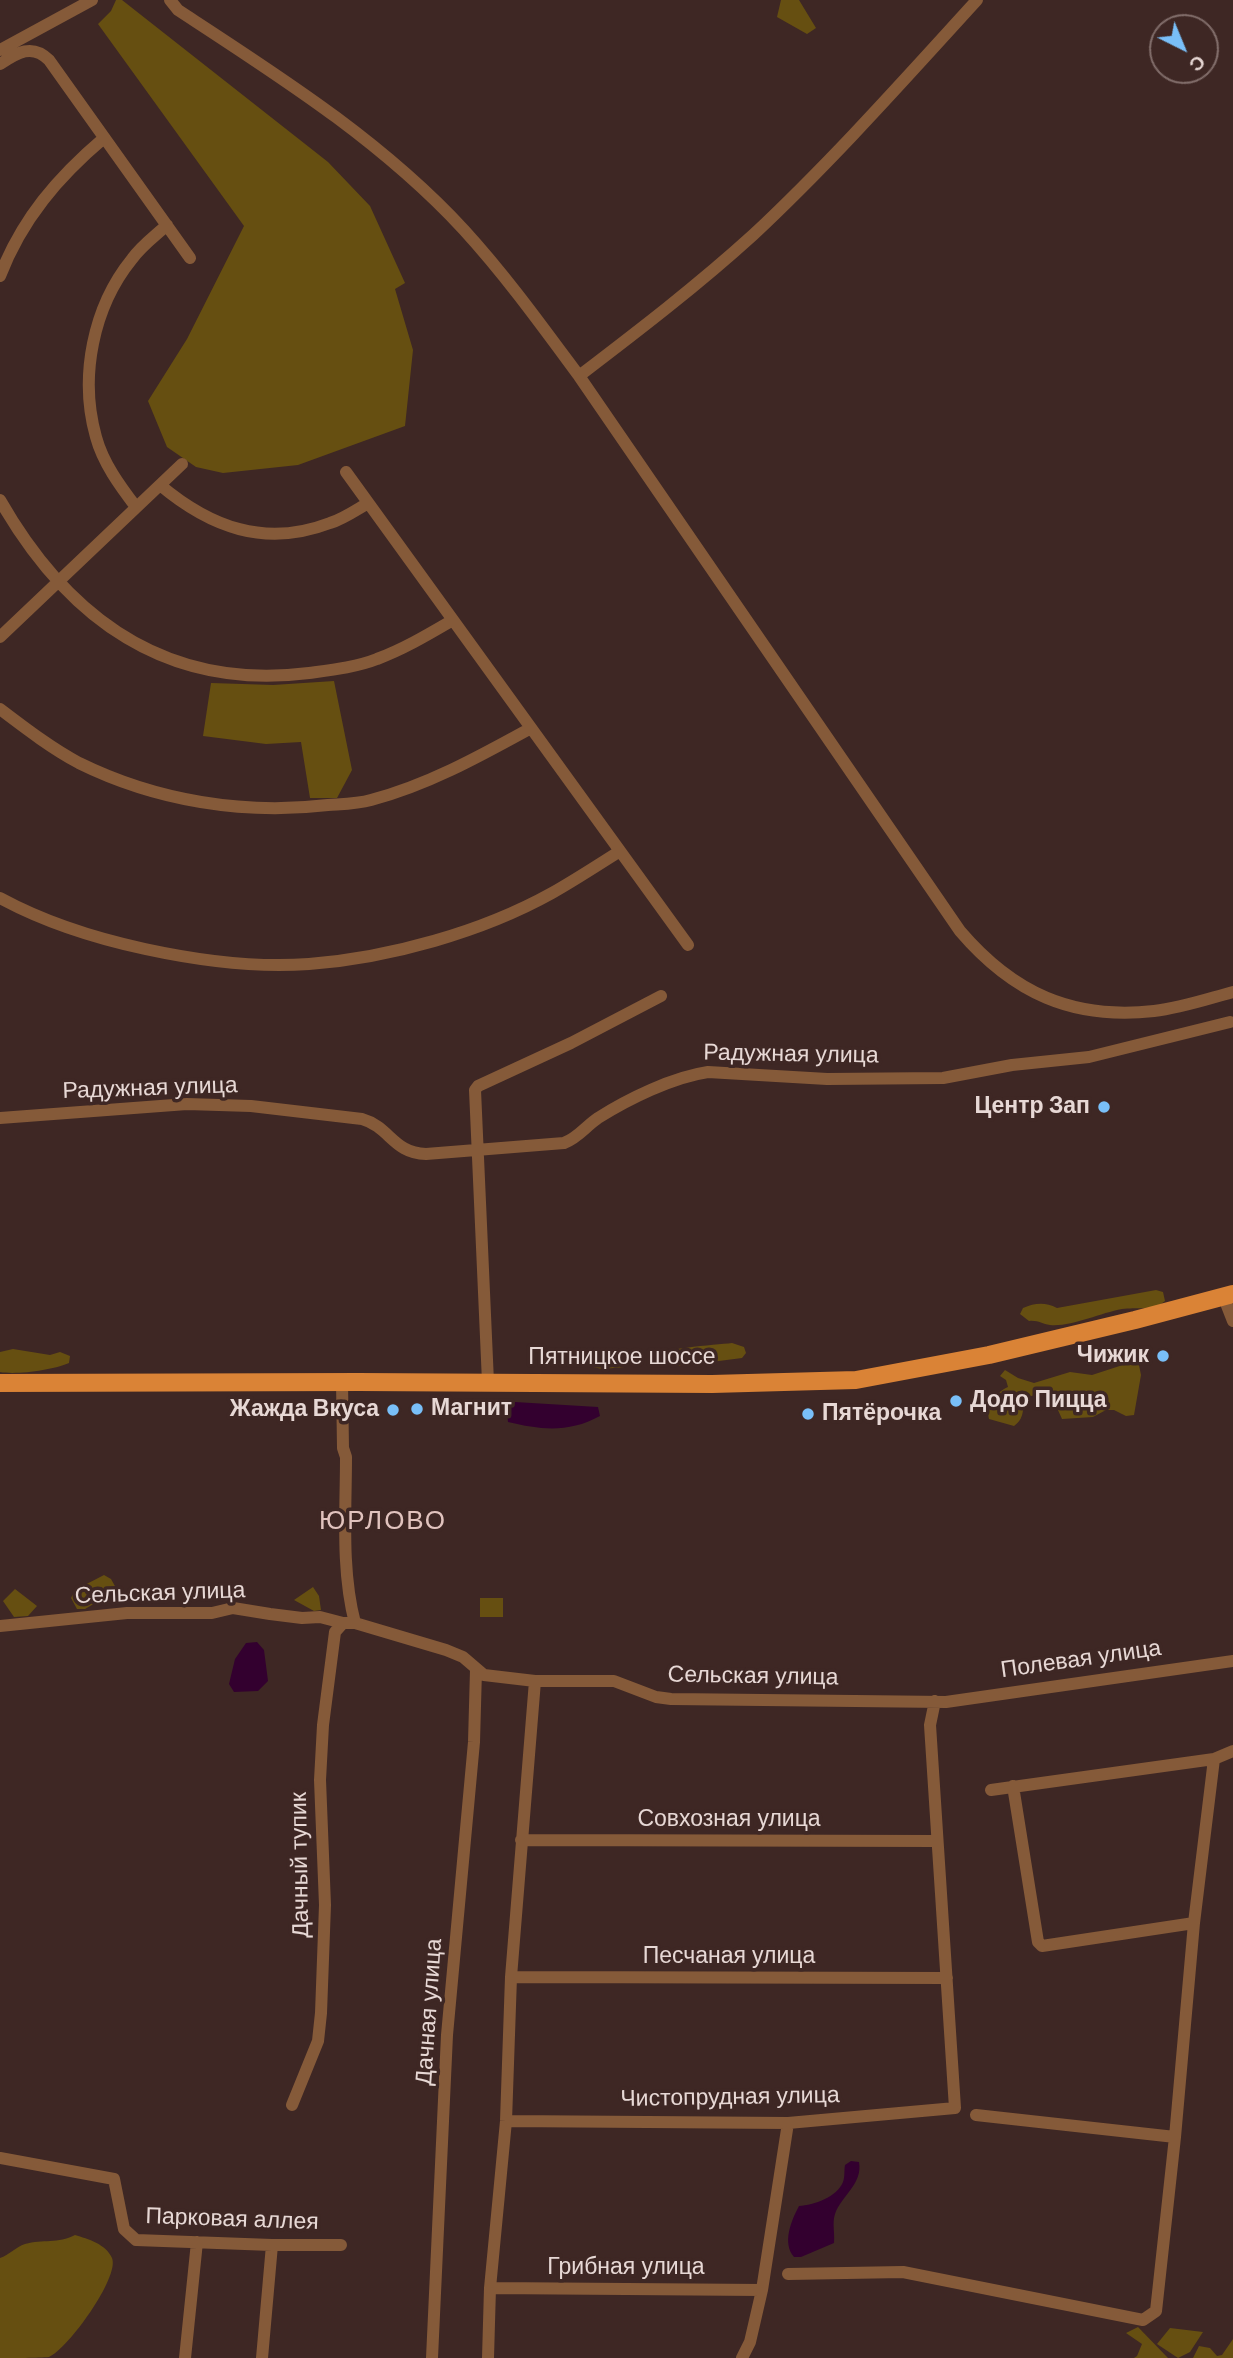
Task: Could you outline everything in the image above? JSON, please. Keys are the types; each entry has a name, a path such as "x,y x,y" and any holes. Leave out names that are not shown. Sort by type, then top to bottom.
{"main road":[{"name":"Пятницкое шоссе","path":"0,1384 712,1384 856,1380 989,1355 1228,1296"}],"street":[{"path":"0,50 92,0"},
{"path":"170,0 178,10 313,98 394,163 463,229 519,295 579,376 952,920 979,954 1009,979 1033,993 1088,1010 1117,1013 1156,1010 1233,992"},
{"path":"579,376 668,308 752,235 854,136 977,0"},
{"path":"0,64 27,50 37,50 43,54 190,258"},
{"path":"0,276 10,251 37,205 73,164 104,138"},
{"path":"136,507 109,468 96,438 89,399 90,358 98,321 113,285 132,257 167,225"},
{"path":"0,637 181,464"},
{"path":"346,472 688,945"},
{"path":"160,485 203,517 263,535 296,532 331,523 368,503"},
{"path":"0,500 12,521 57,582 91,613 126,638 195,667 242,676 286,676 376,660 453,620"},
{"path":"0,709 37,737 79,763 127,782 185,800 244,808 298,809 369,801 422,783 531,727"},
{"path":"0,898 65,927 102,939 161,952 241,963 308,964 372,955 430,942 497,918 551,893 620,851"},
{"path":"488,1382 474,1095 478,1086 661,996"},
{"name":"Радужная улица","path":"0,1118 187,1104 251,1106 375,1122 404,1150 415,1154 564,1143 574,1139 596,1120 623,1103 690,1074 708,1072 827,1080 943,1078 1012,1065 1089,1057 1230,1021"},
{"path":"1228,1296 1233,1321"},
{"path":"342,1382 349,1623"},
{"name":"Сельская улица","path":"0,1626 127,1613 212,1613 233,1608 302,1618 320,1617 349,1623 446,1650 463,1657 484,1675 535,1681 614,1681 656,1697 671,1699 935,1701"},
{"name":"Дачный тупик","path":"292,2105 318,2040 325,1905 320,1780 323,1725 335,1632 349,1623"},
{"name":"Полевая улица","path":"935,1701 946,1702 1233,1661"},
{"name":"Дачная улица","path":"432,2358 447,2035 474,1742 476,1670"},
{"path":"488,2358 490,2288 506,2121 521,1840 535,1681"},
{"path":"935,1701 930,1725 947,1978"},
{"path":"991,1790 1214,1759 1233,1751"},
{"path":"788,2274 903,2272 1143,2320 1156,2311 1194,1923 1214,1759"},
{"path":"1013,1786 1038,1942 1042,1946 1194,1923"},
{"name":"Совхозная улица","path":"521,1840 937,1841"},
{"name":"Песчаная улица","path":"512,1977 947,1978"},
{"name":"Чистопрудная улица","path":"506,2121 788,2123 955,2108 947,1978"},
{"path":"976,2115 1175,2137"},
{"path":"741,2358 750,2342 762,2290 788,2123"},
{"name":"Парковая аллея","path":"0,2158 114,2179 124,2229 136,2239 341,2245"},
{"path":"185,2358 197,2242"},
{"path":"262,2358 272,2245"},
{"name":"Грибная улица","path":"490,2288 762,2290"}],"shaded area":[{"path":"116,0 122,0 328,162 370,206 405,283 395,289 413,350 405,426 298,465 223,473 196,467 167,447 148,401 187,339 244,226 98,24 111,11"},
{"path":"781,0 799,0 816,28 807,34 777,17"},
{"path":"334,681 352,770 337,798 310,798 301,742 266,744 203,736 211,683 273,685"},
{"path":"1156,1290 1163,1292 1165,1301 1155,1306 1122,1309 1067,1324 1050,1325 1029,1321 1020,1314 1023,1308 1036,1304 1057,1308"},
{"path":"732,1343 744,1347 746,1353 742,1358 670,1366 651,1363 648,1359 663,1352"},
{"path":"13,1349 50,1355 60,1352 70,1356 69,1363 35,1371 0,1372 0,1352"},
{"path":"622,1352 632,1357 625,1367 602,1369 593,1367 590,1362 599,1354"},
{"path":"1138,1360 1141,1375 1134,1415 1126,1416 1114,1410 1106,1410 1093,1417 1062,1419 1053,1399 1038,1394 1025,1398 1022,1417 1014,1426 989,1419 993,1400 1008,1387 1006,1380 1000,1376 1005,1370 1034,1383 1070,1372 1092,1375"},
{"path":"515,1402 598,1407 600,1416 566,1427 532,1427 508,1422 507,1413"},
{"path":"104,1575 111,1579 116,1588 114,1592 85,1609 77,1609 71,1598 75,1590"},
{"path":"313,1587 319,1596 321,1610 314,1611 294,1600"},
{"path":"15,1589 37,1606 28,1616 14,1617 3,1601"},
{"path":"480,1598 503,1598 503,1617 480,1617"},
{"path":"257,1642 264,1650 268,1681 258,1691 234,1692 229,1684 235,1659 246,1643"},
{"path":"851,2161 859,2162 858,2177 835,2214 834,2243 801,2257 794,2257 788,2239 799,2206 818,2202 836,2192 843,2182 845,2165"},
{"path":"75,2235 101,2246 112,2258 112,2267 101,2296 68,2341 49,2357 0,2358 0,2258 25,2244 63,2240"},
{"path":"1138,2327 1168,2358 1134,2358 1142,2344 1126,2333"},
{"path":"1170,2328 1203,2332 1190,2352 1178,2358 1157,2344"},
{"path":"1233,2339 1233,2358 1193,2358 1199,2346 1210,2348 1217,2356 1222,2355"}],"place":[{"name":"Центр Зап","path":"1104,1107"},
{"name":"Чижик","path":"1163,1356"},
{"name":"Додо Пицца","path":"956,1401"},
{"name":"Магнит","path":"417,1409"},
{"name":"Жажда Вкуса","path":"393,1410"},
{"name":"Пятёрочка","path":"808,1414"}],"district":[{"name":"ЮРЛОВО","path":"383,1522"}]}
